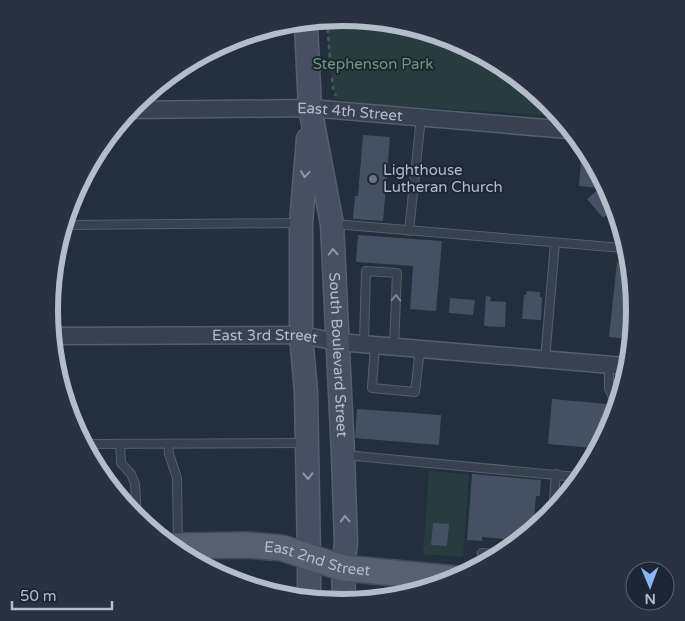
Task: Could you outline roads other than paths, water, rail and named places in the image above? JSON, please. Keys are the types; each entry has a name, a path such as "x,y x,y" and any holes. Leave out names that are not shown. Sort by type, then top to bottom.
{"main road":[{"name":"South Boulevard Street","path":"306,29 310,108 301,223 301,335 306,392 309,592"},
{"name":"South Boulevard Street","path":"310,108 332,224 346,543 343,568 344,595"},
{"name":"East 2nd Street","path":"183,546 247,545 282,548 343,568 437,579"}],"street":[{"name":"East 4th Street","path":"142,110 310,108 562,129"},
{"name":"East 3rd Street","path":"60,336 301,335 338,342 617,366"}],"lane":[{"path":"409,231 421,118"},
{"path":"71,225 301,223"},
{"path":"332,224 619,248"},
{"path":"545,360 555,243"},
{"path":"394,347 396,273 366,271 372,388 415,392 420,349"},
{"path":"613,399 609,388 617,366"},
{"path":"92,444 307,443"},
{"path":"120,444 120,463 131,474 135,484 136,505"},
{"path":"168,444 169,454 177,478 178,542"},
{"path":"343,455 574,476"},
{"path":"554,500 556,474"},
{"path":"481,559 482,553 490,554"}],"place":[{"name":"Lighthouse Lutheran Church","path":"373,179"}],"park label":[{"name":"Stephenson Park","path":"373,64"}]}
